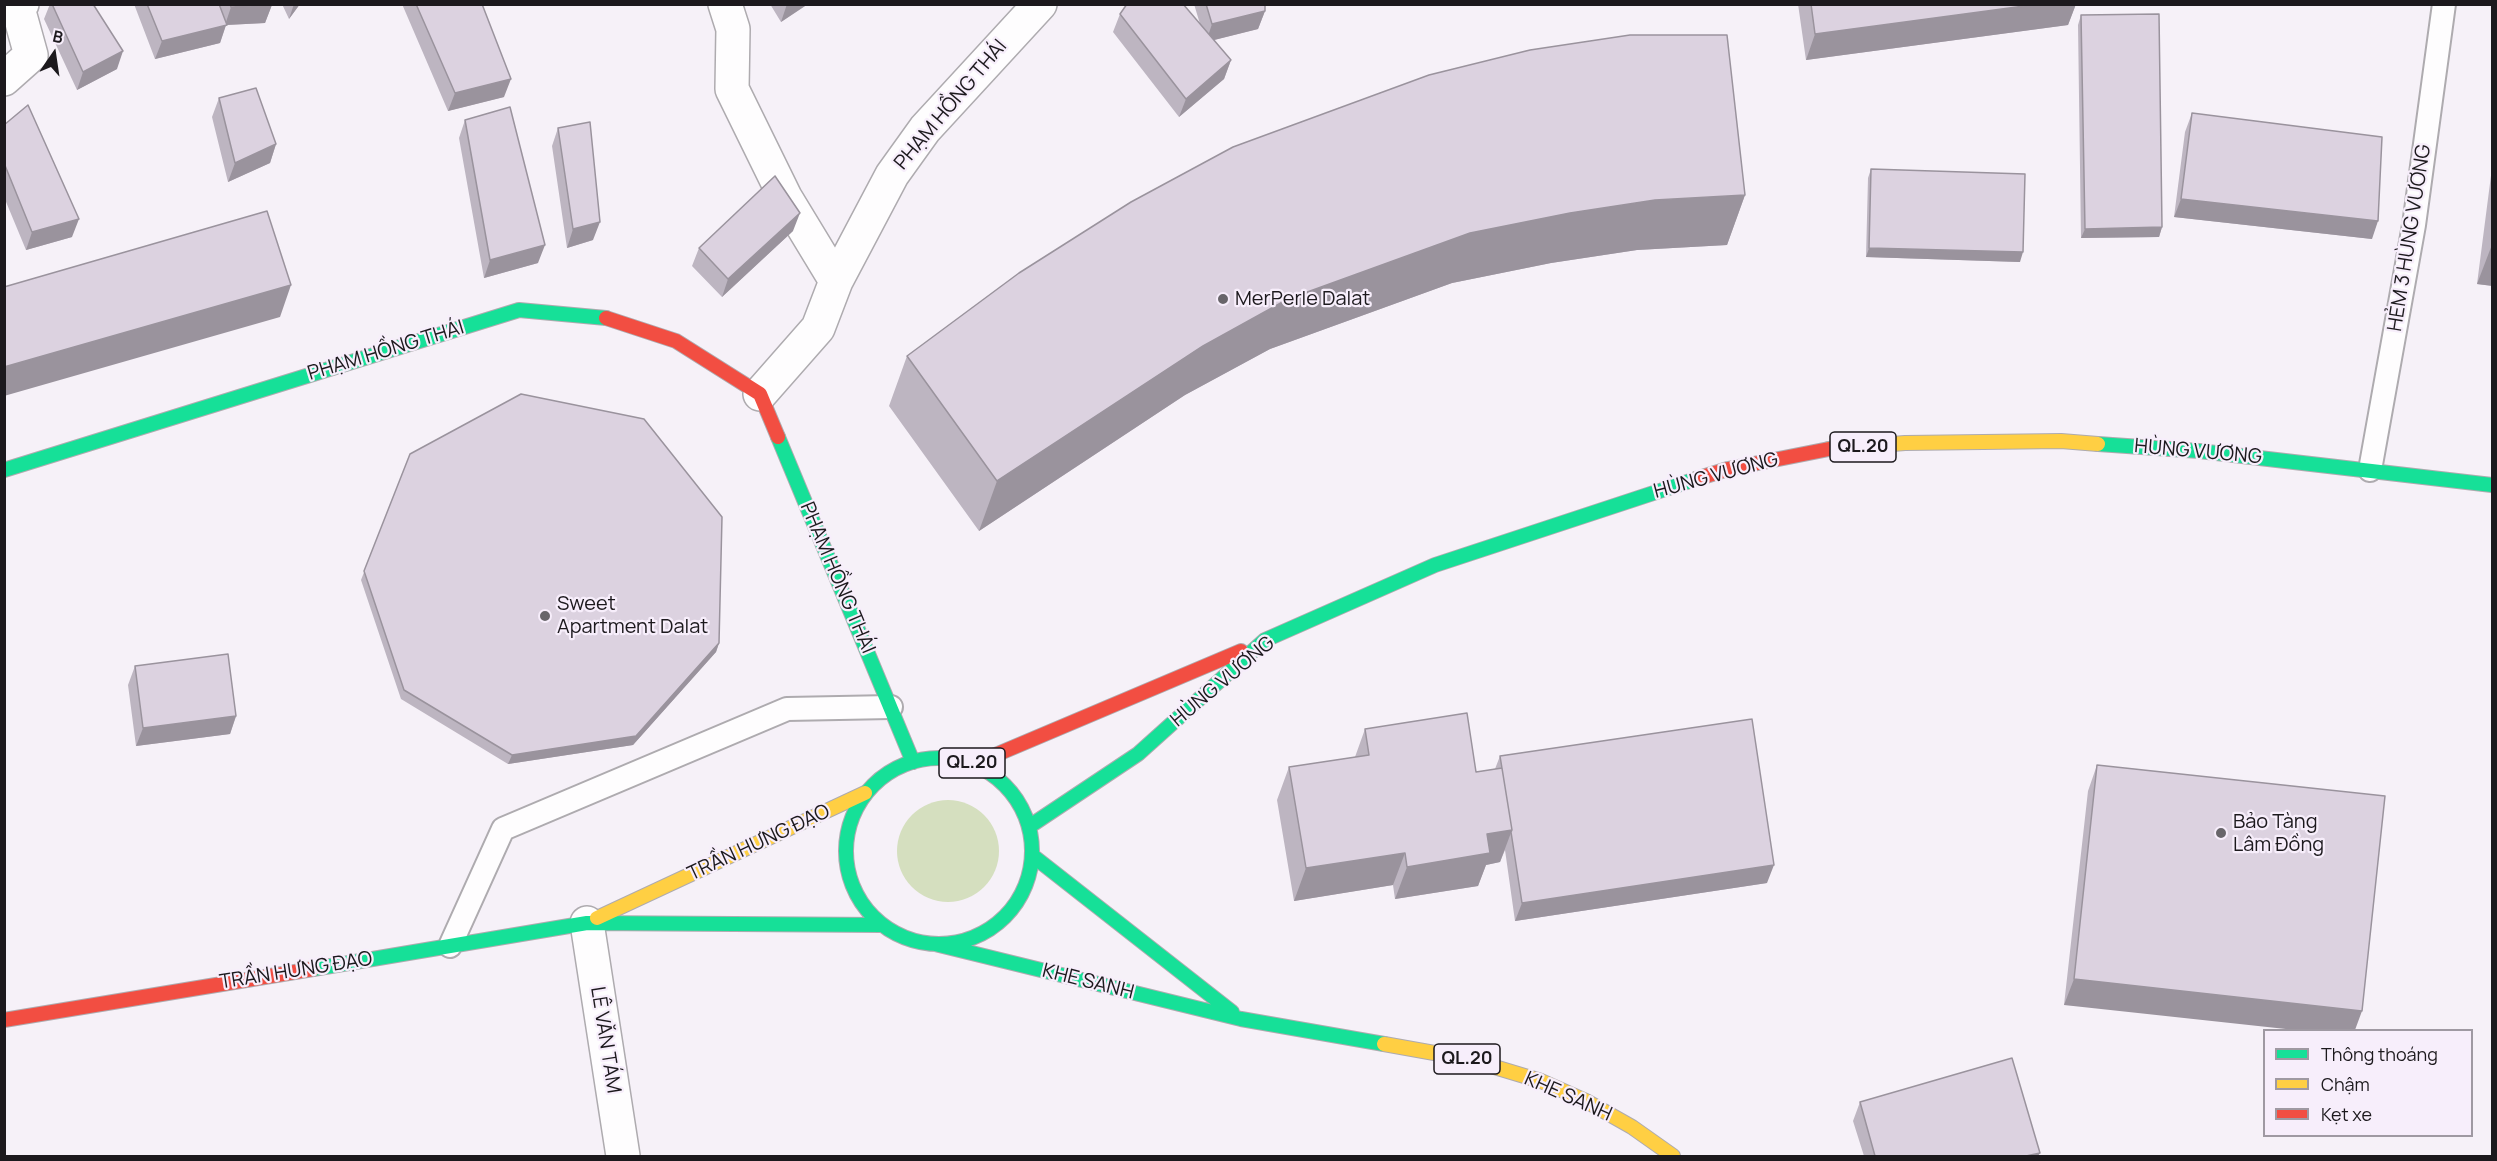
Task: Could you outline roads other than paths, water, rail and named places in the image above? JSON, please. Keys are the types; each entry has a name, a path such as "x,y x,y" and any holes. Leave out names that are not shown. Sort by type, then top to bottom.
{"main road":[{"name":"PHẠM HỒNG THÁI","path":"4,470 519,310 600,316 676,341 759,394 913,762"},
{"name":"HÙNG VƯƠNG","path":"1030,826 1138,754 1265,640 1435,565 1607,506 1728,470 1819,450 1905,443 2061,441 2199,451 2493,485"},
{"name":"QL.20","path":"974,764 1265,640"},
{"name":"QL.20","path":"943,759 974,764 999,777 1017,800 1030,826 1033,856 1027,884 1012,909 991,929 964,941 935,944 907,939 881,925 861,903 849,877 845,847 851,819 865,793 887,773 913,762 943,759"},
{"name":"TRẦN HƯNG ĐẠO","path":"587,923 865,793"},
{"name":"KHE SANH","path":"1033,856 1241,1019"},
{"name":"TRẦN HƯNG ĐẠO","path":"4,1020 587,923 881,925"},
{"name":"KHE SANH","path":"935,944 1241,1019 1468,1059 1541,1081 1586,1101 1632,1127 1673,1156"}],"street":[{"path":"4,79 31,55 18,8 22,4"},
{"path":"725,4 733,29 732,89 785,197 836,281"},
{"name":"PHẠM HỒNG THÁI","path":"759,394 818,328 836,281 891,175 925,129 1040,4"},
{"name":"LÊ VĂN TÁM","path":"587,923 623,1156"}],"lane":[{"name":"HẺM 3 HÙNG VƯƠNG","path":"2370,470 2414,225 2444,4"},
{"path":"450,946 503,829 787,709 891,707"}],"place":[{"name":"MerPerle Dalat","path":"1223,299"},
{"name":"Sweet Apartment Dalat","path":"545,616"},
{"name":"Bảo Tàng Lâm Đồng","path":"2221,833"}]}
